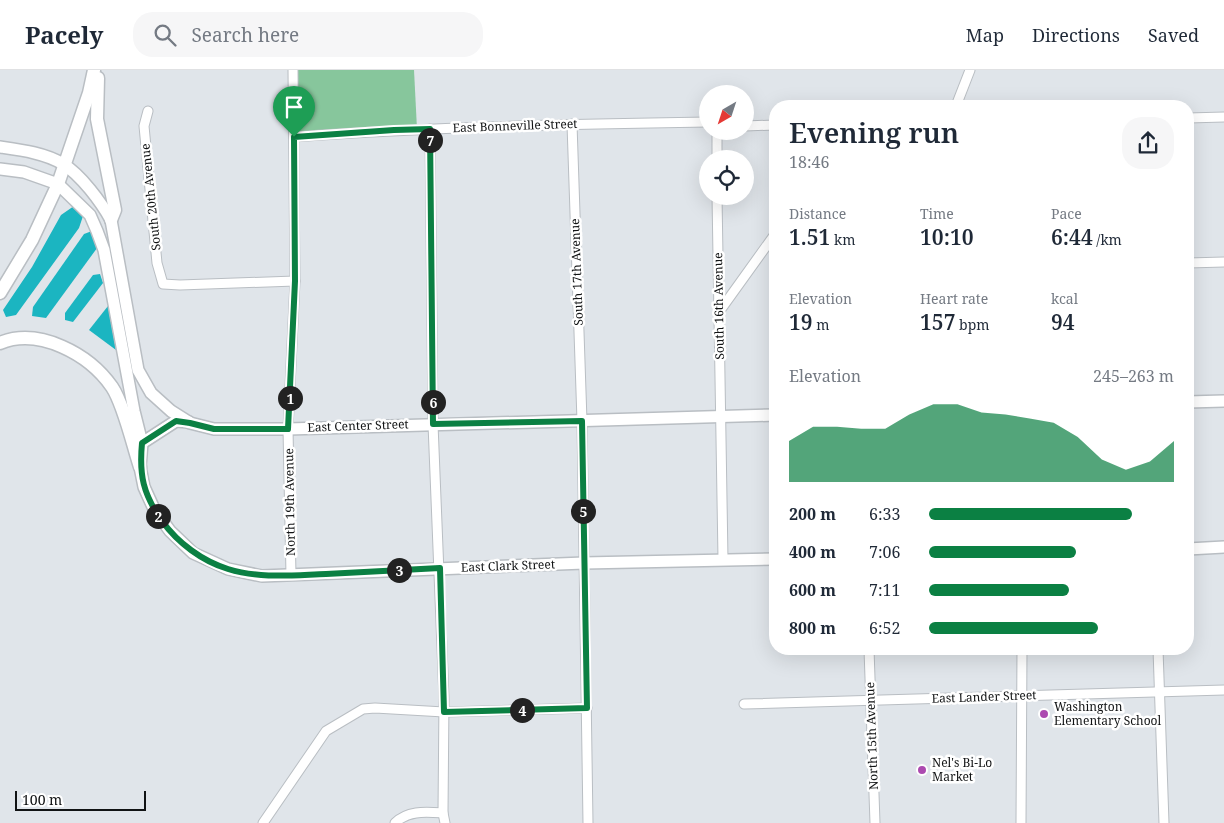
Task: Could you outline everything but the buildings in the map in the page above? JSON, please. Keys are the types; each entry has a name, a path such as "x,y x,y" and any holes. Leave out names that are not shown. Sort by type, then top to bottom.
{"highway":[{"path":"0,293 32,240 58,184 89,93 94,70"},
{"path":"98,70 97,118 115,210 111,220"},
{"path":"0,343 20,339 38,340 68,350 92,364 112,388 123,413 140,467"}],"main road":[{"name":"East Center Street","path":"0,147 36,154 64,164 93,193 111,220 138,370 151,393 171,411 190,423 214,429 288,429 769,415"},
{"path":"0,169 24,172 58,184 90,215 104,250 134,411 142,443 176,421 190,423"},
{"path":"1194,402 1224,401"},
{"name":"East Clark Street","path":"142,443 140,467 144,487 154,509 170,531 193,553 228,569 262,576 584,563 769,559"},
{"path":"1194,549 1224,547"}],"street":[{"name":"North 19th Avenue","path":"291,576 288,429 295,281 292,70"},
{"path":"958,100 970,70"},
{"name":"South 20th Avenue","path":"148,111 144,126 157,263 163,284 295,281"},
{"path":"1194,118 1224,117"},
{"name":"East Bonneville Street","path":"294,137 394,130 699,122"},
{"name":"South 17th Avenue","path":"572,124 582,421 588,823"},
{"path":"754,126 769,125"},
{"path":"430,129 433,424 440,568 444,712 443,813 445,823"},
{"name":"South 16th Avenue","path":"718,205 723,559"},
{"path":"719,312 769,242"},
{"path":"1194,263 1224,262"},
{"name":"North 15th Avenue","path":"869,655 875,823"},
{"path":"1021,823 1022,655"},
{"path":"1158,655 1164,823"},
{"name":"East Lander Street","path":"744,704 1224,690"},
{"path":"263,823 326,731 363,709 444,712 587,708"},
{"path":"395,823 416,812 443,813"}],"green space":[{"path":"288,70 414,70 417,129 294,132 291,129"}],"water":[{"path":"74,206 84,213 79,228 16,315 6,317 3,310 32,267 61,215"},
{"path":"92,231 100,244 46,318 32,316 33,307 84,234"},
{"path":"100,274 103,283 73,322 65,320 65,313 93,275"},
{"path":"108,306 116,350 89,330"}],"place":[{"name":"Washington Elementary School","path":"1044,714"},
{"name":"Nel's Bi-Lo Market","path":"922,770"}],"route":[{"path":"430,129 433,424 582,421 587,708 444,712 440,568 291,576 262,576 228,569 193,553 170,531 154,509 144,487 140,467 142,443 176,421 214,429 288,429 295,281 294,137 430,129"}]}
